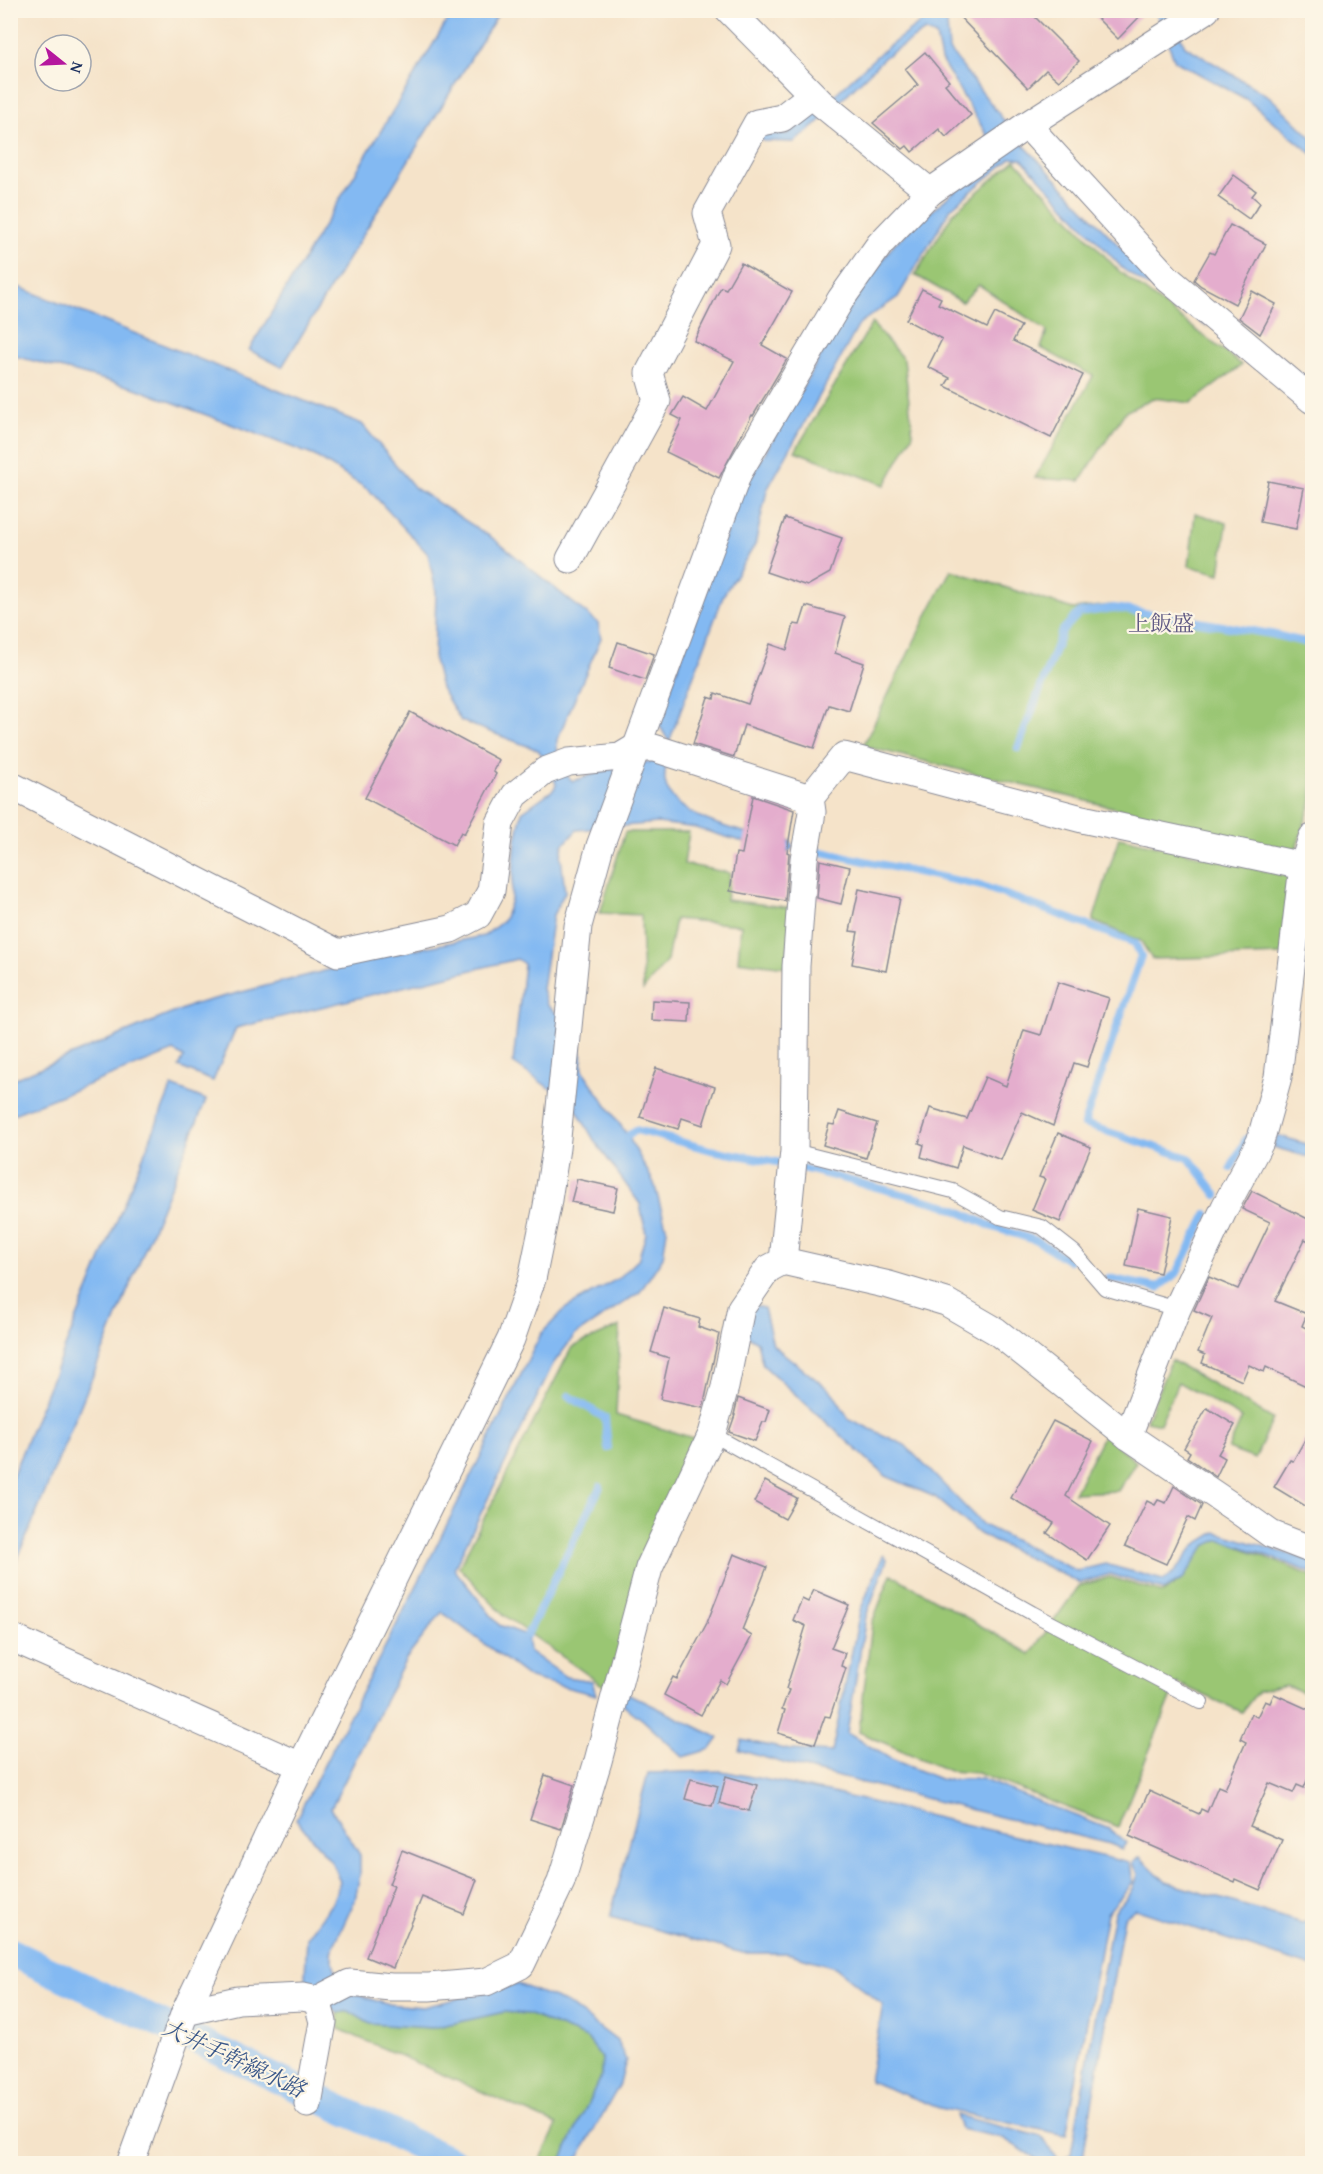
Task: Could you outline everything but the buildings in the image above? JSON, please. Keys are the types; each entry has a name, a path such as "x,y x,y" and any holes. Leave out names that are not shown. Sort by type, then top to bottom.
{"street":[{"path":"729,10 822,103 930,192"},
{"path":"130,2163 185,2012 301,1766 511,1339 532,1279 547,1206 560,1106 578,926 600,846 652,750 738,473 841,299 880,244 930,192 1010,137 1206,10"},
{"path":"570,560 657,401 649,373 716,245 707,213 757,123 782,118 822,103"},
{"path":"1010,137 1167,278 1312,400"},
{"path":"10,785 338,953 451,929 478,915 491,891 500,823 515,795 557,767 652,750 810,798"},
{"path":"783,1261 793,1161 796,966 805,850 812,812 810,798 844,756 1082,819 1303,866"},
{"path":"1128,1436 1177,1309 1225,1207 1260,1142 1278,1077 1303,866 1312,838"},
{"path":"185,2012 238,2000 303,1997 317,2000 350,1983 410,1987 486,1982 521,1965 561,1882 598,1761 649,1568 712,1434 741,1308 768,1269 783,1261 889,1285 946,1302 996,1331 1128,1436 1271,1534 1312,1550"},
{"path":"10,1636 301,1766"},
{"path":"310,2093 323,2022 317,2000"}],"lane":[{"path":"793,1161 953,1191 1000,1217 1042,1227 1074,1252 1105,1288 1177,1309"},
{"path":"712,1434 1032,1613 1201,1702"}],"green space":[{"path":"1015,160 1119,271 1242,365 1191,403 1153,398 1125,412 1080,481 1035,478 1093,376 1041,348 1047,331 979,285 962,302 915,275 953,213"},
{"path":"872,323 904,360 913,434 885,485 795,451"},
{"path":"1195,513 1227,523 1220,574 1189,566"},
{"path":"951,570 1073,609 1112,605 1312,640 1312,801 1295,852 863,746"},
{"path":"625,832 689,832 684,864 730,873 726,900 793,908 786,967 738,961 741,925 675,919 667,961 643,990 641,915 600,913"},
{"path":"1119,837 1288,876 1284,955 1152,959 1141,941 1093,921"},
{"path":"620,1326 616,1415 700,1440 608,1689 502,1614 459,1567 572,1347"},
{"path":"1171,1360 1273,1419 1255,1459 1228,1449 1242,1418 1178,1382 1160,1424 1146,1421"},
{"path":"1104,1434 1136,1462 1118,1491 1074,1493"},
{"path":"1220,1539 1312,1576 1312,1696 1286,1685 1258,1691 1242,1712 1177,1683 1118,1827 977,1773 949,1771 859,1732 872,1623 891,1574 1030,1654 1079,1586 1110,1577 1163,1593 1183,1579 1205,1546"},
{"path":"349,2011 370,2024 432,2028 504,2012 528,2014 587,2038 602,2058 601,2076 560,2163 539,2163 557,2125 339,2029 338,2013"}],"water":[{"path":"453,11 500,11 282,367 249,350"},
{"path":"936,11 946,11 949,50 1006,123 997,131 1020,141 1140,268 1207,327 1123,269 1022,159 1011,158 951,208 898,297 860,323 767,490 755,545 724,594 669,742 658,723 738,500 842,319 894,244 998,153 941,60 936,36 925,31 886,56 815,126 794,142 763,141 757,135 787,134 807,120 881,52"},
{"path":"1164,11 1184,11 1172,18 1185,46 1270,97 1312,138 1312,154 1246,99 1175,61 1157,15"},
{"path":"11,284 362,424 415,488 494,539 598,623 601,638 557,740 560,762 569,778 573,781 643,762 666,763 665,781 671,795 682,807 717,824 790,841 793,847 789,851 747,843 696,828 658,823 577,830 563,845 561,856 565,892 553,915 542,989 547,1005 579,1032 583,1071 628,1136 654,1183 667,1230 663,1257 640,1292 575,1335 553,1364 454,1569 499,1625 527,1635 529,1651 566,1677 592,1681 596,1695 530,1678 442,1612 406,1659 331,1808 360,1855 360,1874 355,1900 331,1952 335,1969 355,1994 386,2004 423,2007 518,1984 567,2003 617,2041 626,2060 620,2084 575,2163 560,2163 601,2076 602,2058 587,2038 528,2014 504,2012 432,2028 370,2024 349,2011 338,2013 307,1985 305,1976 307,1938 332,1903 340,1882 332,1863 296,1819 417,1585 541,1334 566,1308 619,1278 638,1260 646,1234 640,1204 594,1140 574,1105 513,1063 524,964 517,959 236,1028 213,1081 179,1067 184,1057 174,1051 11,1115 11,1080 195,1004 391,954 484,936 504,920 511,900 516,840 522,812 554,789 556,784 546,760 538,750 461,721 441,688 434,660 436,591 428,554 369,490 315,456 135,388 11,355"},
{"path":"172,1086 206,1100 11,1575 11,1479"},
{"path":"1277,1135 1312,1146 1312,1158 1273,1147"},
{"path":"753,1305 764,1308 773,1345 833,1393 849,1419 905,1445 983,1525 1077,1571 1105,1564 1163,1580 1173,1574 1195,1545 1216,1532 1312,1561 1312,1573 1220,1539 1205,1546 1183,1579 1164,1590 1110,1574 1080,1583 979,1534 935,1497 886,1476 763,1365 757,1342 743,1333"},
{"path":"883,1555 887,1560 866,1616 847,1733 891,1759 942,1780 981,1779 1109,1829 1126,1843 1122,1849 1110,1844 739,1750 742,1740 790,1750 832,1752 860,1611"},
{"path":"625,1692 719,1738 711,1749 683,1757 622,1704"},
{"path":"722,1771 828,1792 1130,1863 1133,1883 1107,1913 1066,2135 939,2108 869,2081 883,2005 835,1967 787,1953 743,1953 610,1917 648,1773"},
{"path":"1140,1857 1166,1882 1302,1923 1312,1920 1312,1967 1135,1909 1124,1917 1082,2163 1059,2163 1071,2154 1114,1912 1133,1890 1138,1874 1133,1863"},
{"path":"956,2115 1042,2137 1059,2163 1038,2163 1038,2160 1003,2138 961,2129"}],"waterway":[{"path":"1018,748 1062,631 1079,613 1114,608 1271,634 1312,644"},
{"path":"808,849 982,886 1135,943 1141,956 1084,1124 1189,1158 1217,1195"},
{"path":"628,1136 636,1130 711,1150 782,1163 945,1205 993,1227 1038,1241 1069,1261"},
{"path":"1231,1168 1246,1139"},
{"path":"1108,1278 1158,1288 1177,1273 1207,1214"},
{"path":"569,1396 605,1418 608,1448"},
{"path":"527,1635 600,1487"},
{"name":"大井手幹線水路","path":"10,1952 457,2164"}],"district":[{"name":"上飯盛","path":"1161,623"}]}
